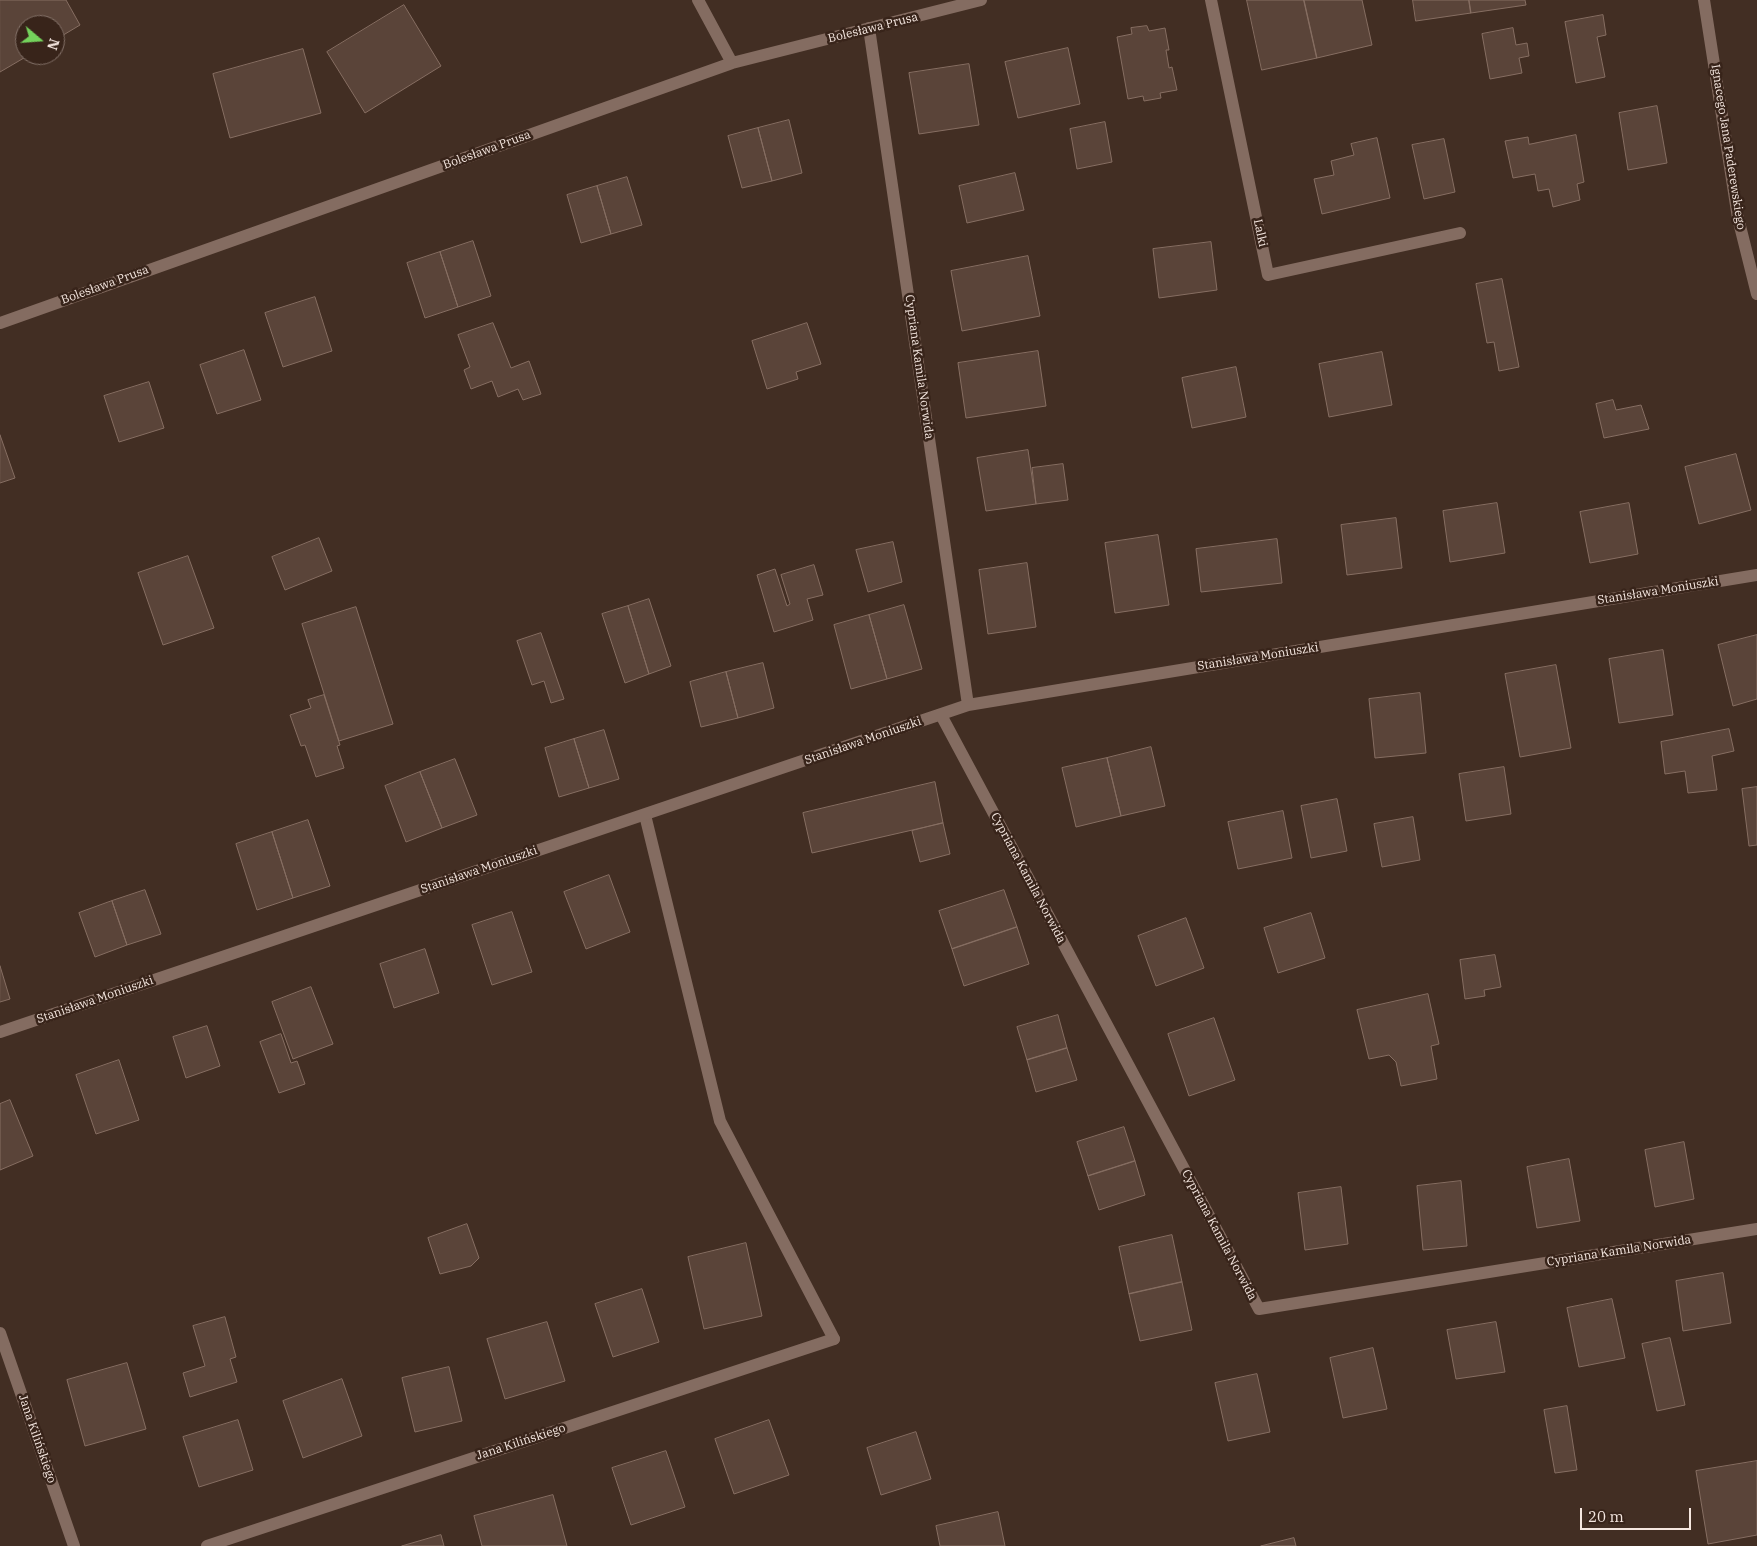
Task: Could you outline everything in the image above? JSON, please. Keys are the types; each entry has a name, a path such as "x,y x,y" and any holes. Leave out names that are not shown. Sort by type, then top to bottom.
{"street":[{"path":"698,0 732,63"},
{"name":"Bolesława Prusa","path":"0,323 732,63 981,0"},
{"name":"Lalki","path":"1211,0 1268,274 1460,234"},
{"name":"Ignacego Jana Paderewskiego","path":"1704,0 1738,218 1757,294"},
{"name":"Cypriana Kamila Norwida","path":"870,28 968,705"},
{"name":"Stanisława Moniuszki","path":"0,1032 968,705 1757,575"},
{"name":"Cypriana Kamila Norwida","path":"941,715 1259,1309 1757,1229"},
{"name":"Jana Kilińskiego","path":"207,1546 834,1339 720,1121 645,815"},
{"name":"Jana Kilińskiego","path":"0,1333 74,1546"}],"building":[{"path":"0,0 66,0 80,25 65,34 65,15 15,15 15,63 0,72"},
{"path":"1247,0 1304,0 1317,58 1262,70"},
{"path":"1304,0 1362,0 1372,45 1317,58"},
{"path":"1413,0 1469,0 1471,13 1416,21"},
{"path":"1469,0 1525,0 1526,5 1471,13"},
{"path":"404,5 441,66 365,113 327,52"},
{"path":"1603,15 1606,35 1597,37 1605,77 1576,83 1565,22"},
{"path":"1147,26 1149,31 1165,28 1169,50 1166,50 1169,68 1172,67 1177,90 1160,93 1161,98 1144,101 1143,96 1128,99 1117,37 1132,34 1131,28"},
{"path":"1513,28 1516,45 1527,43 1529,56 1519,58 1522,73 1490,79 1482,34"},
{"path":"1068,48 1080,104 1018,118 1005,62"},
{"path":"303,49 321,113 230,138 213,74"},
{"path":"969,64 979,125 919,134 909,73"},
{"path":"1657,106 1667,163 1628,170 1619,113"},
{"path":"789,120 802,173 772,181 758,128"},
{"path":"1105,122 1112,162 1077,169 1070,129"},
{"path":"758,128 772,181 742,188 728,136"},
{"path":"1576,135 1584,182 1577,184 1580,200 1553,207 1549,189 1538,191 1535,174 1513,178 1505,141 1528,137 1529,144"},
{"path":"1377,138 1390,198 1322,214 1314,179 1334,175 1331,161 1354,155 1351,144"},
{"path":"1444,139 1455,192 1424,199 1412,145"},
{"path":"1015,173 1024,210 967,223 959,186"},
{"path":"627,177 642,225 611,234 597,186"},
{"path":"597,186 611,234 581,243 567,195"},
{"path":"473,241 491,296 458,307 440,252"},
{"path":"1211,242 1217,290 1159,298 1153,249"},
{"path":"440,252 458,307 425,318 407,263"},
{"path":"1028,256 1040,316 962,331 951,271"},
{"path":"1502,279 1519,367 1499,371 1494,342 1487,343 1476,284"},
{"path":"315,297 332,351 283,367 265,313"},
{"path":"493,323 511,368 529,361 541,394 523,400 518,389 498,397 492,381 471,389 464,370 470,367 458,335"},
{"path":"807,323 821,364 796,372 798,379 767,389 752,341"},
{"path":"244,350 261,400 217,414 200,365"},
{"path":"1038,351 1046,406 966,418 958,363"},
{"path":"1382,352 1392,405 1329,417 1319,364"},
{"path":"1236,367 1246,417 1192,428 1182,378"},
{"path":"149,382 164,428 119,442 104,396"},
{"path":"1613,400 1616,410 1641,405 1649,429 1604,438 1596,404"},
{"path":"0,435 15,478 0,483"},
{"path":"1028,450 1036,504 986,511 977,458"},
{"path":"1736,454 1751,510 1699,524 1685,467"},
{"path":"1063,464 1068,500 1036,504 1032,468"},
{"path":"1497,503 1505,553 1450,562 1443,511"},
{"path":"1629,503 1638,554 1590,563 1580,512"},
{"path":"1396,518 1402,568 1347,575 1341,525"},
{"path":"1158,535 1169,605 1115,613 1105,543"},
{"path":"319,538 332,571 285,590 272,557"},
{"path":"1277,539 1282,583 1201,592 1196,549"},
{"path":"893,542 902,582 868,592 856,550"},
{"path":"188,556 214,628 163,645 138,573"},
{"path":"1027,563 1036,627 988,634 979,570"},
{"path":"814,565 823,595 807,599 813,620 774,632 757,575 775,569 787,606 790,604 781,575"},
{"path":"649,599 671,666 649,674 628,606"},
{"path":"904,605 922,669 887,679 869,615"},
{"path":"628,606 649,674 625,683 602,614"},
{"path":"356,607 393,724 339,741 302,624"},
{"path":"869,615 887,679 851,689 834,625"},
{"path":"541,633 564,699 551,703 544,681 532,685 517,641"},
{"path":"1757,635 1757,699 1733,706 1718,645"},
{"path":"1663,650 1673,715 1619,723 1609,659"},
{"path":"763,663 774,708 738,718 726,672"},
{"path":"1556,665 1571,748 1520,757 1505,674"},
{"path":"726,672 738,718 701,727 690,682"},
{"path":"1420,693 1426,753 1375,758 1369,699"},
{"path":"324,695 340,745 337,746 344,768 316,777 305,745 301,746 290,715 311,708 308,700"},
{"path":"1729,729 1734,751 1712,756 1717,790 1688,793 1685,771 1665,774 1661,742"},
{"path":"604,730 619,779 589,788 574,739"},
{"path":"574,739 589,788 559,797 545,748"},
{"path":"1151,747 1165,806 1121,816 1107,758"},
{"path":"1107,758 1121,816 1076,827 1062,768"},
{"path":"455,759 477,815 442,828 420,772"},
{"path":"1504,767 1511,814 1466,821 1459,774"},
{"path":"420,772 442,828 406,842 385,786"},
{"path":"935,782 943,823 812,853 803,813"},
{"path":"1757,787 1757,845 1749,846 1742,789"},
{"path":"1337,799 1347,851 1311,858 1301,806"},
{"path":"1283,811 1292,858 1238,869 1228,822"},
{"path":"1413,817 1420,860 1382,867 1374,824"},
{"path":"308,820 330,886 293,898 272,832"},
{"path":"943,823 950,854 920,862 912,831"},
{"path":"272,832 293,898 257,910 236,844"},
{"path":"609,875 630,932 586,949 564,892"},
{"path":"145,890 161,934 127,945 112,901"},
{"path":"1004,890 1017,927 952,949 939,911"},
{"path":"112,901 127,945 95,957 79,913"},
{"path":"512,912 532,972 492,985 472,925"},
{"path":"1311,913 1325,958 1278,973 1264,928"},
{"path":"1186,918 1204,968 1156,986 1138,936"},
{"path":"1017,927 1029,964 964,986 952,949"},
{"path":"425,949 439,993 394,1008 380,964"},
{"path":"1495,955 1501,987 1484,990 1485,996 1465,999 1460,960"},
{"path":"0,966 10,999 0,1002"},
{"path":"311,987 333,1044 293,1059 272,1002"},
{"path":"1428,994 1439,1044 1431,1046 1437,1079 1401,1086 1396,1062 1389,1055 1369,1059 1357,1010"},
{"path":"1058,1015 1067,1048 1027,1060 1017,1027"},
{"path":"1214,1018 1235,1080 1189,1096 1168,1034"},
{"path":"207,1026 220,1066 186,1078 173,1037"},
{"path":"281,1034 291,1063 297,1061 305,1084 279,1093 260,1042"},
{"path":"1067,1048 1077,1080 1036,1092 1027,1060"},
{"path":"119,1060 139,1120 96,1134 76,1075"},
{"path":"10,1100 33,1156 0,1170 0,1104"},
{"path":"1124,1127 1135,1161 1088,1176 1077,1142"},
{"path":"1684,1142 1694,1199 1655,1207 1645,1150"},
{"path":"1569,1159 1580,1221 1537,1228 1527,1167"},
{"path":"1135,1161 1145,1195 1099,1210 1088,1176"},
{"path":"1461,1181 1467,1246 1423,1250 1417,1186"},
{"path":"1341,1187 1348,1244 1305,1250 1298,1193"},
{"path":"467,1224 479,1258 471,1266 440,1274 428,1238"},
{"path":"1172,1235 1182,1282 1129,1294 1119,1247"},
{"path":"746,1243 762,1316 704,1329 688,1257"},
{"path":"1723,1273 1731,1323 1683,1331 1676,1281"},
{"path":"1182,1282 1192,1330 1140,1341 1129,1294"},
{"path":"642,1289 659,1342 613,1357 595,1304"},
{"path":"1612,1299 1625,1358 1579,1367 1567,1308"},
{"path":"225,1317 236,1357 230,1359 237,1382 190,1397 183,1373 205,1366 193,1326"},
{"path":"547,1322 565,1381 505,1399 487,1339"},
{"path":"1496,1322 1505,1372 1456,1379 1447,1330"},
{"path":"1670,1338 1685,1405 1657,1411 1642,1344"},
{"path":"1373,1348 1387,1409 1343,1418 1330,1358"},
{"path":"127,1363 146,1429 85,1446 67,1380"},
{"path":"449,1367 462,1421 415,1432 402,1378"},
{"path":"1257,1374 1270,1432 1228,1441 1215,1383"},
{"path":"342,1379 362,1436 303,1458 283,1401"},
{"path":"1567,1406 1577,1470 1555,1473 1544,1410"},
{"path":"238,1420 253,1470 199,1487 183,1437"},
{"path":"769,1420 789,1475 734,1494 715,1439"},
{"path":"916,1432 931,1479 881,1495 867,1448"},
{"path":"666,1451 685,1507 631,1525 612,1468"},
{"path":"1757,1461 1757,1535 1708,1544 1696,1471"},
{"path":"553,1495 567,1546 482,1546 474,1516"},
{"path":"998,1512 1005,1546 940,1546 936,1526"},
{"path":"441,1535 444,1546 402,1546"},
{"path":"1294,1538 1296,1546 1261,1546"}]}
